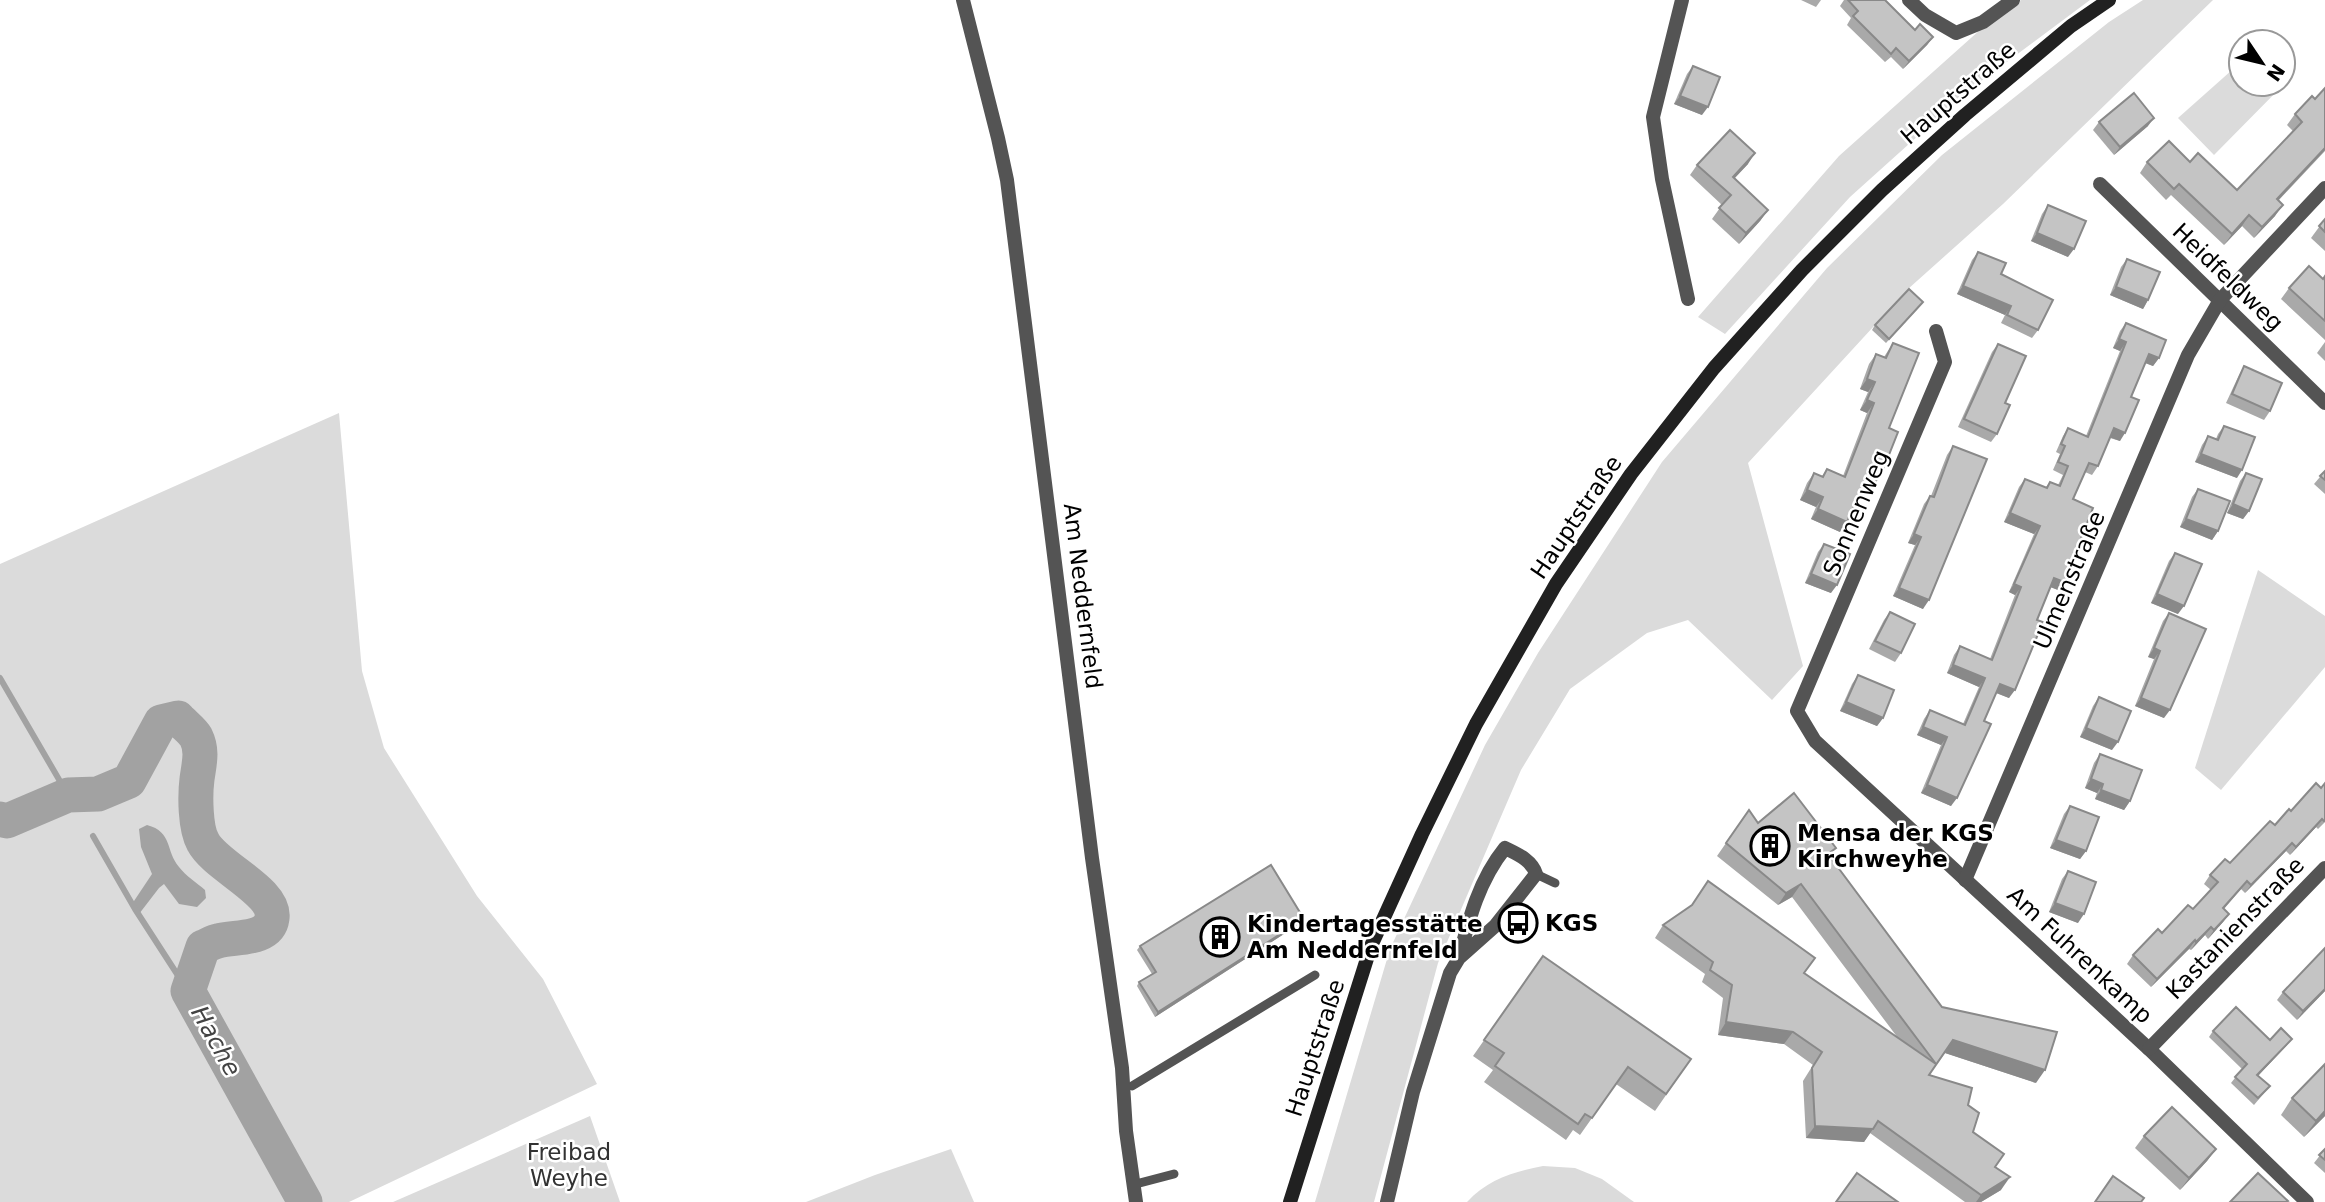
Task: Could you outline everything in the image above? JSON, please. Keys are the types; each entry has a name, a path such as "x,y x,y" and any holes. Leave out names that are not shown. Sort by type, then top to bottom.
{"main road":[{"name":"Hauptstraße","path":"1290,1202 1371,946 1476,724 1564,573 1648,453 1714,369 1802,270 1882,190 1965,115 2071,26 2109,0"}],"street":[{"name":"Am Neddernfeld","path":"963,0 1007,180 1092,858 1122,1068 1132,1185 1136,1202"},
{"path":"1682,0 1653,117 1662,179 1688,299"},
{"path":"1909,0 1925,15 1956,33 1983,22 2013,0"},
{"name":"Heidfeldweg","path":"2100,184 2325,402"},
{"name":"Ulmenstraße","path":"1965,880 2188,355 2220,300 2325,188"},
{"name":"Sonnenweg","path":"1797,711 1945,362 1936,331"},
{"name":"Am Fuhrenkamp","path":"1797,711 1815,741 2149,1049 2307,1202"},
{"path":"1387,1202 1413,1092 1478,894 1491,865 1505,848 1520,855 1534,868 1536,874 1495,926 1459,958"},
{"name":"Kastanienstraße","path":"2149,1049 2325,868"}],"lane":[{"path":"1536,874 1555,884"},
{"path":"1132,1086 1315,975"},
{"path":"1132,1185 1174,1174"}],"green space":[{"path":"2021,0 2090,0 1969,90 1850,197 1725,334 1698,317 1839,156 1981,29"},
{"path":"2143,0 2213,0 2003,204 1908,289 1748,463 1803,666 1772,700 1688,620 1647,633 1570,689 1521,770 1438,963 1374,1202 1315,1202 1390,949 1485,745 1538,653 1662,462 1827,268 1942,155 2109,22"},
{"path":"2227,74 2227,98 2270,98 2214,155 2178,118"},
{"path":"339,413 362,671 384,748 477,896 543,979 597,1084 349,1202 0,1202 0,564"},
{"path":"2258,570 2325,616 2325,667 2221,790 2195,768"},
{"name":"Freibad Weyhe","path":"590,1116 620,1202 393,1202"},
{"path":"951,1149 974,1202 806,1202 875,1175"},
{"path":"1543,1166 1575,1168 1602,1179 1634,1202 1467,1202 1502,1178"}],"shaded area":[{"path":"147,825 161,832 179,867 205,890 206,898 197,907 179,904 164,884 139,914 132,904 152,874 141,847 139,829"}],"building":[{"path":"1848,0 1885,0 1915,30 1920,24 1933,37 1909,61 1896,48 1891,54 1853,16 1858,11"},
{"path":"1693,66 1720,77 1708,107 1680,96"},
{"path":"2325,88 2325,148 2277,199 2283,205 2262,227 2249,215 2232,234 2179,184 2174,189 2147,162 2169,141 2190,162 2198,153 2237,190 2302,122 2295,114 2312,96 2315,99"},
{"path":"2134,93 2154,118 2120,147 2099,122"},
{"path":"1730,130 1755,153 1733,177 1768,210 1746,233 1719,208 1731,195 1697,165"},
{"path":"2048,205 2086,221 2074,249 2037,233"},
{"path":"2325,219 2325,232 2319,226"},
{"path":"1978,252 2006,263 2001,274 2053,300 2038,330 2007,315 2011,306 1963,286"},
{"path":"2127,259 2160,272 2148,300 2116,287"},
{"path":"2309,266 2323,279 2325,276 2325,321 2289,288"},
{"path":"1909,289 1923,302 1889,339 1875,325"},
{"path":"2126,323 2166,340 2159,358 2149,354 2131,397 2139,400 2125,433 2114,428 2098,466 2089,463 2073,499 2093,508 2064,582 2054,578 2037,620 2043,622 2015,690 2000,684 1984,721 1991,724 1957,798 1927,785 1947,737 1923,727 1930,710 1965,725 1985,678 1953,665 1960,646 1992,660 2021,587 2014,584 2040,526 2010,513 2025,479 2047,488 2050,482 2060,486 2068,466 2058,462 2065,446 2061,444 2068,428 2088,437 2126,342 2119,339"},
{"path":"1893,343 1919,353 1889,428 1898,432 1881,475 1870,470 1847,522 1818,509 1823,497 1807,490 1814,473 1823,477 1827,469 1845,477 1874,403 1867,400 1875,382 1867,379 1876,354 1886,358"},
{"path":"1998,344 2026,356 2005,403 2010,405 1997,434 1964,419"},
{"path":"2244,366 2282,383 2270,411 2232,394"},
{"path":"2224,426 2255,437 2242,470 2201,454 2208,436 2218,440"},
{"path":"1953,446 1987,459 1929,600 1899,588 1921,537 1914,534 1930,496 1934,497"},
{"path":"2246,473 2262,479 2249,511 2233,504"},
{"path":"2198,489 2230,501 2218,531 2186,519"},
{"path":"1824,544 1850,554 1837,585 1811,574"},
{"path":"2175,553 2202,564 2184,606 2157,594"},
{"path":"1890,612 1915,624 1901,653 1875,641"},
{"path":"2169,613 2206,629 2170,710 2141,698 2160,651 2154,648"},
{"path":"1858,675 1894,690 1883,718 1846,702"},
{"path":"2099,697 2131,711 2118,742 2086,728"},
{"path":"2100,754 2142,770 2130,801 2101,790 2103,784 2091,779"},
{"path":"2316,783 2321,788 2325,783 2325,820 2322,819 2296,847 2292,843 2251,885 2247,881 2223,908 2229,914 2214,930 2211,927 2196,942 2195,940 2157,979 2133,955 2158,929 2162,933 2188,905 2193,909 2218,882 2210,875 2225,859 2230,863 2270,821 2275,825"},
{"path":"1794,793 1836,848 1828,854 1942,1007 2057,1032 2045,1070 1953,1040 1929,1075 1972,1088 1968,1105 1979,1113 1973,1132 2004,1154 1995,1167 2010,1177 1981,1195 1878,1121 1873,1129 1815,1126 1812,1068 1822,1052 1793,1032 1726,1022 1732,985 1710,970 1713,962 1663,925 1692,905 1708,881 1815,958 1804,973 1936,1064 1801,884 1786,893 1726,843 1749,810 1758,823"},
{"path":"2070,806 2099,817 2086,851 2056,840"},
{"name":"Kindertagesstätte Am Neddernfeld","path":"1271,865 1304,919 1158,1012 1139,982 1156,972 1140,946"},
{"path":"2068,871 2096,882 2084,914 2055,903"},
{"path":"2325,948 2325,989 2303,1011 2283,992"},
{"path":"1543,956 1691,1059 1666,1094 1628,1067 1592,1118 1585,1114 1578,1124 1495,1066 1504,1053 1484,1040"},
{"path":"2236,1007 2270,1040 2281,1028 2292,1039 2257,1075 2270,1086 2258,1098 2235,1077 2247,1064 2213,1031"},
{"path":"2325,1064 2325,1111 2316,1121 2292,1098"},
{"path":"2172,1107 2216,1149 2189,1178 2144,1136"},
{"path":"2325,1149 2325,1160 2319,1155"},
{"path":"1857,1173 1898,1202 1836,1202"},
{"path":"2258,1173 2288,1201 2230,1202"},
{"path":"2113,1176 2144,1198 2141,1202 2095,1202"}],"waterway":[{"path":"0,678 68,795"},
{"name":"Hache","path":"0,819 7,821 68,795 98,794 129,781 161,722 178,718 194,734 200,752 196,786 200,836 220,861 265,898 271,908 272,918 265,931 258,934 218,941 203,947 188,991 305,1202"},
{"path":"93,836 135,909 188,991"}],"place":[{"name":"Mensa der KGS Kirchweyhe","path":"1770,846"},
{"name":"KGS","path":"1518,923"},
{"name":"Kindertagesstätte Am Neddernfeld","path":"1220,937"}]}
